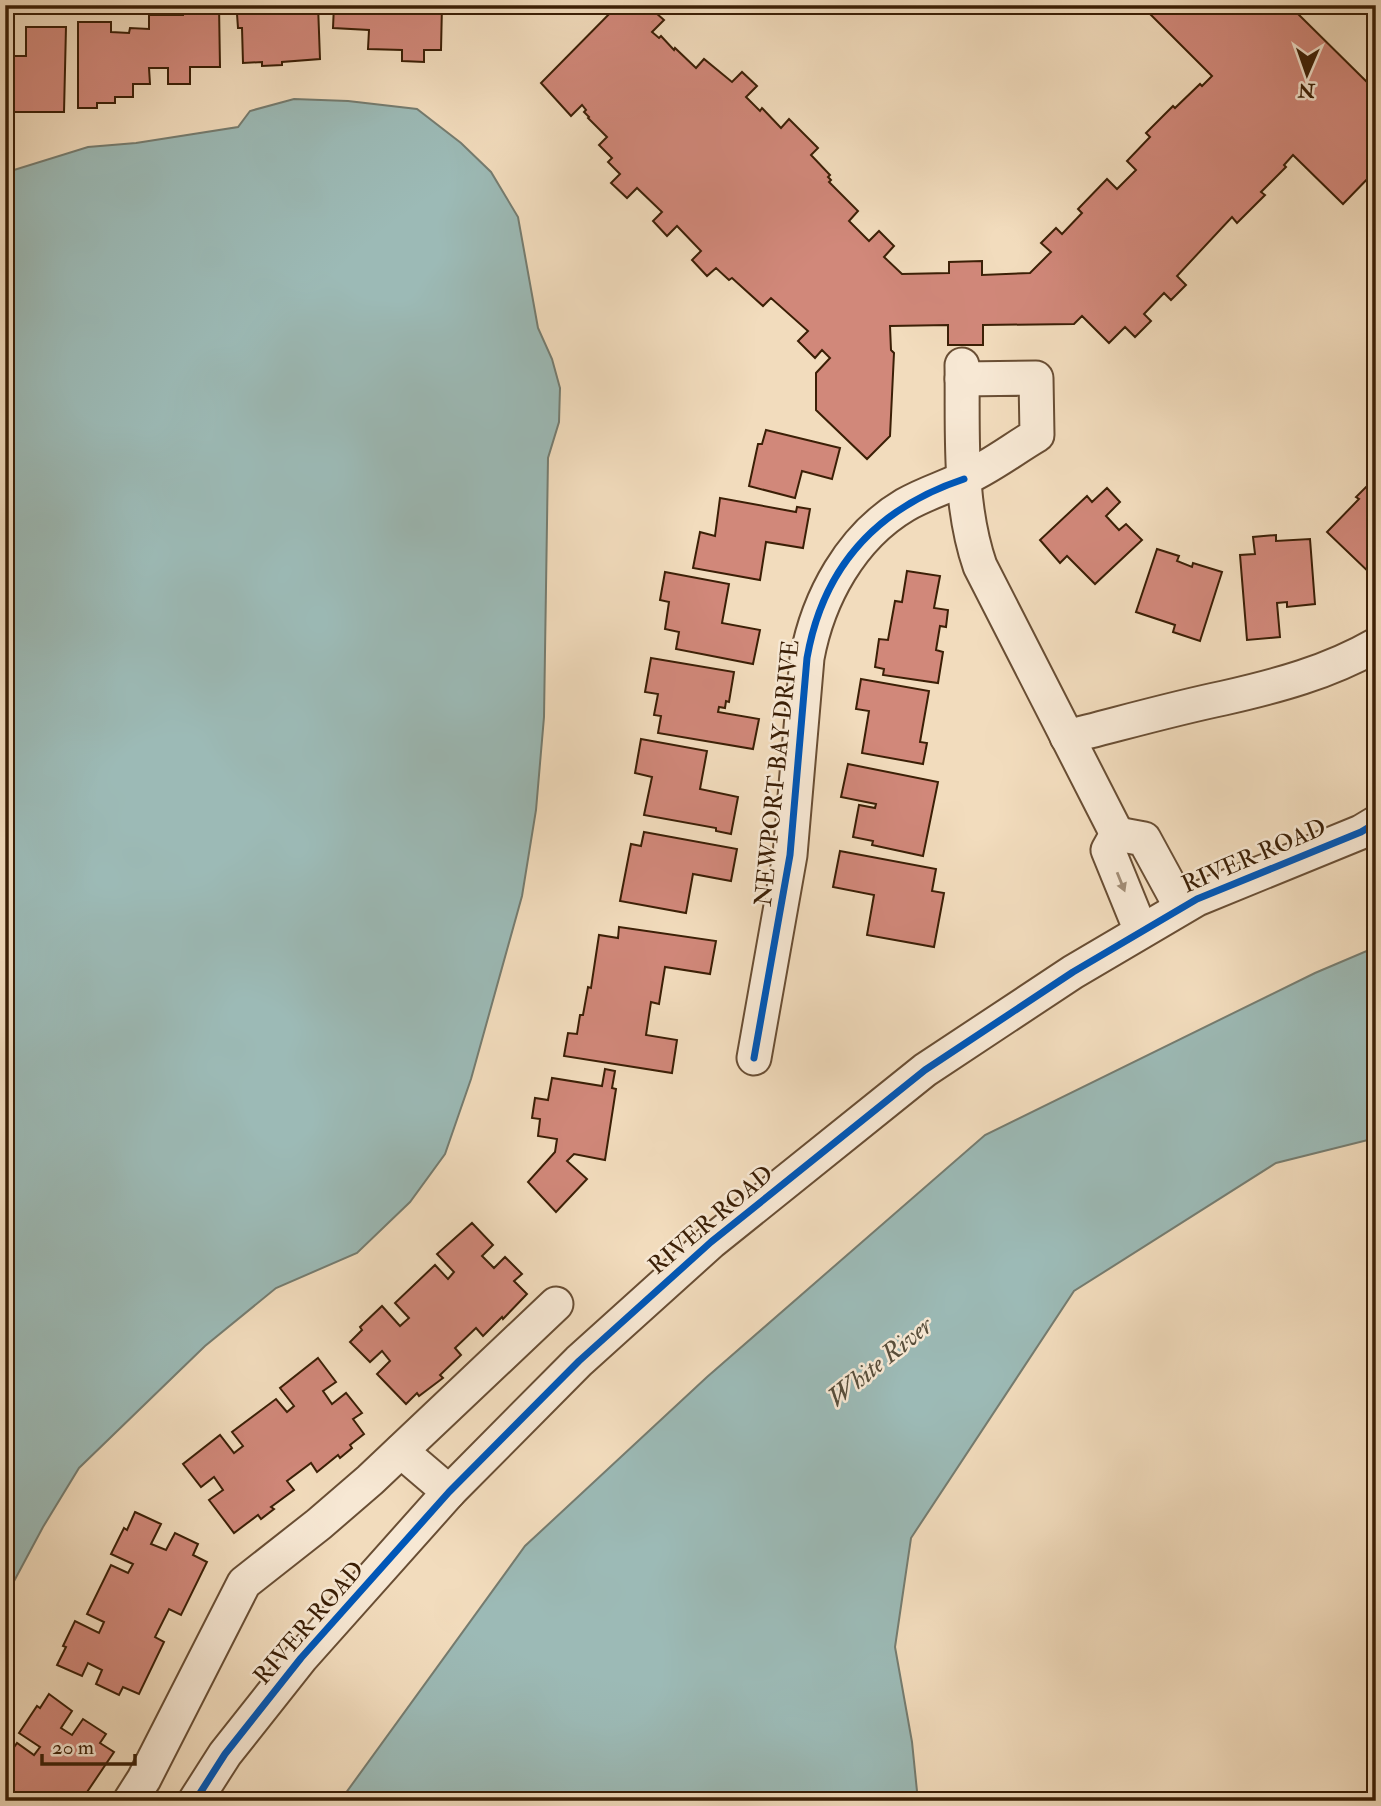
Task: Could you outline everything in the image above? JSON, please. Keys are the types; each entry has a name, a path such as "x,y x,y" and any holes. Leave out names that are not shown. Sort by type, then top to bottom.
{"street":[{"name":"NEWPORT BAY DRIVE","path":"754,1058 790,855 807,658 813,631 831,585 864,540 901,507 964,479 1037,435 1036,378 962,372 964,479"},
{"path":"964,479 967,514 980,566 1117,834"},
{"path":"1067,737 1263,690 1331,668 1376,645"},
{"name":"RIVER ROAD","path":"195,1801 225,1754 301,1658 449,1492 579,1361 711,1242 925,1070 1052,986 1181,907 1362,832 1376,823"},
{"path":"1117,834 1144,839 1181,907"},
{"path":"1117,834 1108,850 1141,931"},
{"path":"130,1801 144,1779 244,1583 319,1524 401,1451 556,1304"},
{"path":"401,1451 449,1492"}],"water":[{"path":"294,99 348,101 417,109 461,143 491,172 518,217 538,328 552,359 560,388 559,422 548,458 544,717 536,810 522,896 471,1079 445,1154 410,1202 357,1253 276,1288 205,1346 79,1468 5,1598 5,170 14,170 88,147 136,143 238,127 250,111"},
{"name":"White River","path":"1376,947 1376,1138 1276,1163 1074,1291 911,1538 895,1647 912,1742 918,1801 340,1801 525,1546 707,1377 985,1135 1315,973"}],"building":[{"path":"183,5 219,5 220,67 190,67 190,84 168,84 168,68 149,68 150,84 133,84 133,97 115,97 115,103 97,103 97,108 78,108 78,22 111,22 111,32 129,33 130,28 149,29 149,15 183,15"},
{"path":"231,5 268,5 268,9 290,8 290,5 318,5 320,59 282,62 282,65 243,63 242,28 238,28 237,14 231,14"},
{"path":"334,5 442,5 441,50 424,50 424,62 402,61 402,50 368,49 369,30 333,28"},
{"path":"618,5 647,5 664,20 652,32 659,38 661,36 696,68 704,59 732,82 742,72 757,86 746,97 760,111 762,108 781,128 789,119 818,148 811,155 830,175 829,182 858,211 849,221 869,241 879,231 894,246 884,257 902,274 949,273 949,262 982,261 982,275 1030,273 1051,252 1041,243 1056,228 1062,234 1082,213 1078,209 1107,179 1117,189 1136,170 1127,161 1150,137 1146,133 1173,106 1175,108 1212,76 1148,12 1155,5 1289,5 1376,91 1376,170 1343,204 1293,155 1284,165 1286,167 1261,192 1265,195 1237,223 1232,217 1177,276 1186,285 1171,300 1164,293 1144,314 1151,321 1135,337 1125,327 1109,343 1082,316 1074,324 983,325 983,345 948,345 948,325 890,326 891,350 894,353 890,436 867,459 816,410 816,373 830,358 822,350 815,358 798,341 808,331 771,298 763,306 732,278 729,280 716,268 707,276 692,260 701,251 677,226 667,236 653,221 662,212 637,188 627,198 611,183 620,174 608,162 612,158 599,145 607,137 588,118 582,105 571,116 541,83"},
{"path":"26,27 66,27 64,112 5,112 5,56 26,56"},
{"path":"766,430 840,448 832,479 802,471 795,498 749,486 758,444 762,444"},
{"path":"1372,481 1376,484 1376,579 1327,532 1359,499 1356,497"},
{"path":"1107,488 1120,502 1106,516 1119,530 1126,524 1142,540 1095,584 1067,556 1060,563 1040,540 1087,496 1092,502"},
{"path":"720,498 796,512 797,507 810,509 803,548 766,542 760,580 693,568 700,532 715,536"},
{"path":"1276,535 1276,541 1310,539 1315,604 1287,607 1287,602 1277,603 1280,637 1247,640 1240,555 1255,554 1253,537"},
{"path":"1157,549 1179,556 1177,561 1192,567 1193,563 1222,572 1200,641 1173,632 1175,625 1136,612"},
{"path":"907,571 940,576 934,608 948,610 946,627 940,626 936,650 943,652 938,683 883,675 884,669 875,667 879,639 888,640 895,601 902,602"},
{"path":"665,572 729,584 722,623 760,630 753,664 676,649 679,632 665,629 669,602 660,600"},
{"path":"651,658 734,672 729,702 726,701 725,708 719,707 718,712 759,719 753,749 658,733 661,716 654,715 658,694 645,692"},
{"path":"861,679 929,691 920,742 927,743 923,764 862,753 869,711 856,709"},
{"path":"641,739 707,751 700,789 738,797 731,834 716,831 716,828 644,815 652,777 635,773"},
{"path":"848,764 938,782 923,856 872,845 873,841 853,837 859,805 875,808 876,804 841,797"},
{"path":"644,832 737,849 731,881 693,874 686,913 620,901 631,844 641,846"},
{"path":"840,851 936,869 932,891 944,893 934,947 867,935 874,895 833,887"},
{"path":"619,927 716,941 710,974 665,967 659,1004 651,1002 646,1035 677,1040 672,1073 564,1056 568,1033 577,1034 588,987 591,988 599,935 618,938"},
{"path":"605,1069 615,1071 612,1088 616,1089 605,1160 574,1154 567,1161 587,1179 556,1212 528,1182 555,1152 557,1139 538,1136 540,1119 532,1118 535,1098 548,1100 552,1078 602,1086"},
{"path":"472,1223 493,1245 482,1256 494,1268 505,1257 522,1274 514,1281 527,1294 483,1336 476,1328 455,1348 461,1355 440,1375 443,1378 419,1396 417,1393 406,1404 377,1374 390,1361 382,1351 370,1362 350,1342 362,1330 360,1327 382,1306 400,1326 409,1318 395,1303 435,1265 448,1279 454,1272 437,1254"},
{"path":"318,1358 336,1382 323,1391 332,1404 346,1393 362,1413 353,1419 364,1434 350,1445 352,1448 340,1458 338,1455 317,1472 311,1463 287,1481 294,1490 271,1507 274,1509 261,1519 258,1515 234,1533 209,1500 223,1490 214,1477 201,1487 183,1464 220,1435 234,1453 243,1446 232,1432 276,1399 287,1412 294,1406 280,1388"},
{"path":"135,1512 161,1524 151,1544 166,1550 175,1533 198,1544 193,1555 207,1562 181,1615 169,1609 155,1637 164,1642 139,1694 123,1687 119,1695 96,1684 102,1670 88,1663 82,1676 57,1665 75,1621 99,1633 104,1622 87,1614 111,1565 128,1573 133,1564 111,1554"},
{"path":"49,1694 72,1711 61,1728 72,1735 83,1719 106,1734 100,1743 114,1752 81,1801 70,1797 67,1801 5,1801 5,1760 17,1743 34,1755 40,1747 19,1733 37,1706 40,1708"}],"cycle path":[{"path":"754,1058 790,855 807,658 815,625 826,596 841,569 859,545 880,524 905,506 964,479"},
{"path":"195,1801 225,1754 301,1658 449,1492 579,1361 711,1242 925,1070 1073,972 1197,899 1361,832 1376,823"}]}
